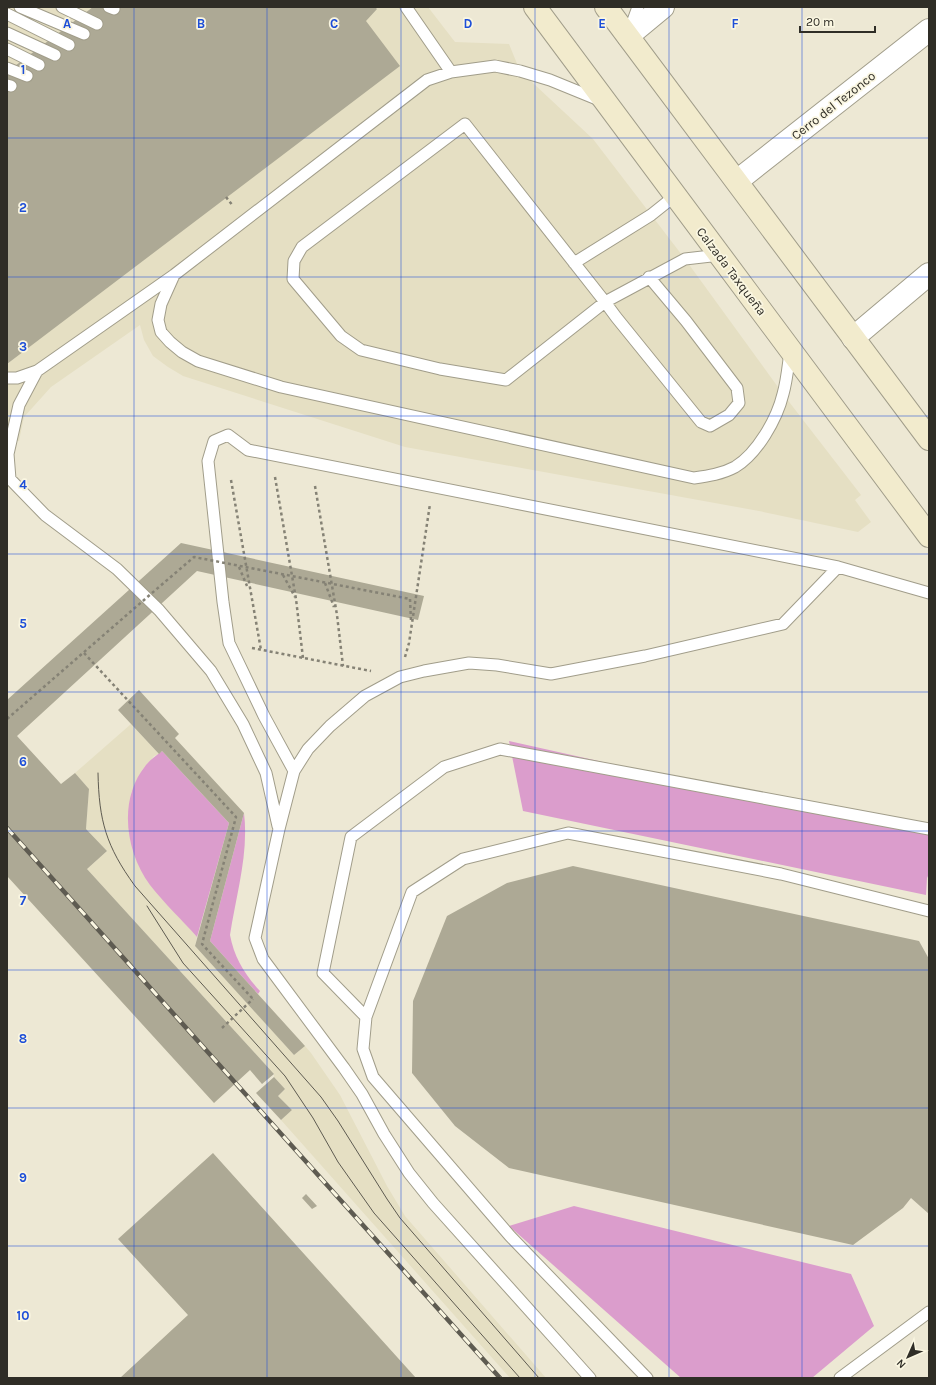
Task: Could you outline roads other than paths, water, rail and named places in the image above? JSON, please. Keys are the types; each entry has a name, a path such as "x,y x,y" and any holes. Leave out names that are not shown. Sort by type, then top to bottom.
{"main road":[{"name":"Calzada Taxqueña","path":"535,7 929,536"},
{"path":"606,7 929,439"}],"street":[{"path":"628,36 663,7"},
{"name":"Cerro del Tezonco","path":"737,181 929,30"},
{"path":"853,338 929,274"}],"lane":[{"path":"20,7 84,34"},
{"path":"62,7 97,24"},
{"path":"406,7 451,72"},
{"path":"628,36 629,7"},
{"path":"628,36 638,7"},
{"path":"7,14 69,45"},
{"path":"7,33 55,55"},
{"path":"7,49 40,65"},
{"path":"7,378 17,378 38,371 174,275 427,80 451,72 495,66 520,71 550,80 606,102"},
{"path":"7,68 27,76"},
{"path":"649,278 686,321 737,388 738,403 729,415 710,426 701,422 621,324 605,302 464,124 302,246 294,261 293,279 341,336 361,350 440,369 506,380 605,302 649,278 685,259 720,255"},
{"path":"574,263 651,215 676,195"},
{"path":"174,275 161,304 158,320 161,332 182,352 198,361 281,387 694,478 716,475 735,467 752,454 763,439 779,407 783,394 791,349"},
{"path":"38,371 19,405 8,454 9,478 45,515 122,574 160,610 211,671 243,724 266,773 279,829"},
{"path":"294,771 264,716 229,643 222,602 208,460 214,441 228,435 248,450 838,568 929,593"},
{"path":"590,1378 433,1203 410,1173 384,1134 362,1094 344,1068 263,959 255,938 279,829 294,771 308,749 330,726 365,696 400,677 424,670 469,663 497,665 551,674 644,656 783,624 838,568"},
{"path":"366,1017 323,973 351,837 444,767 500,749 929,828"},
{"path":"647,1378 510,1236 373,1077 363,1049 366,1017 412,892 463,859 568,833 781,874 929,911"},
{"path":"840,1378 929,1312"}],"tram line":[{"path":"98,773 100,805 106,832 117,858 135,886 321,1097 400,1218 539,1378"},
{"path":"147,906 183,963 285,1076 313,1118 338,1162 374,1213 520,1378"}],"railway":[{"path":"7,828 500,1378"}]}
